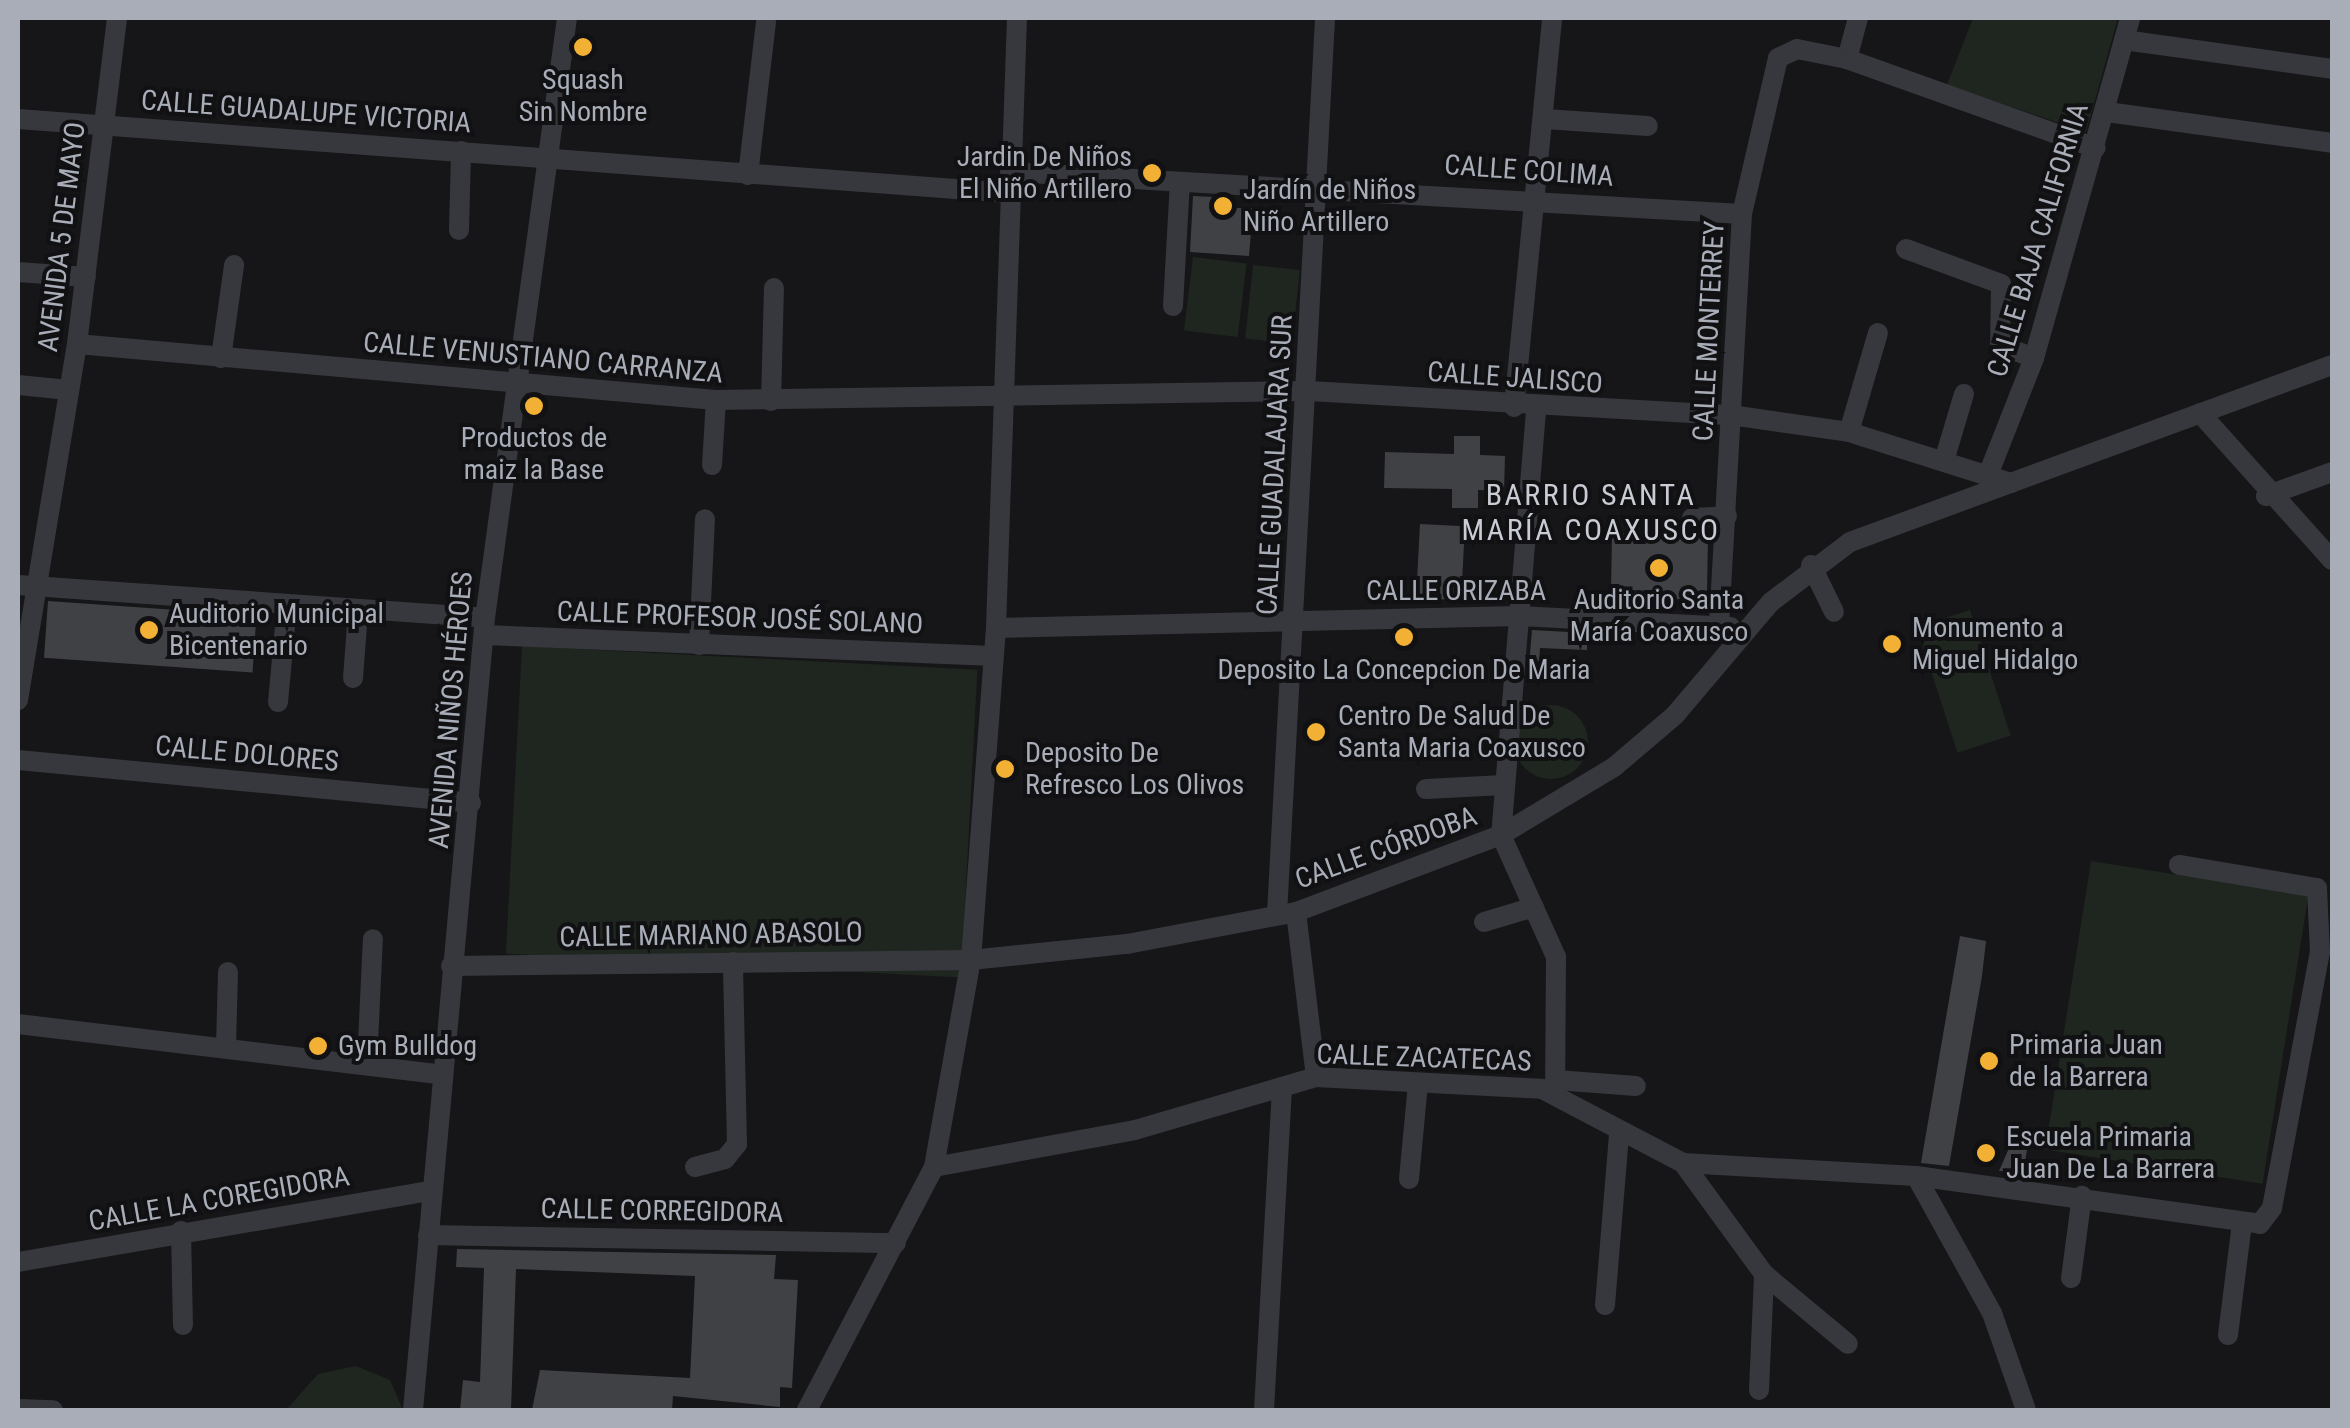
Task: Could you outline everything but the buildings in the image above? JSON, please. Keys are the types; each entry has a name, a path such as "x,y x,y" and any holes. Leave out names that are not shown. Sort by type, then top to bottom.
{"street":[{"name":"AVENIDA 5 DE MAYO","path":"18,700 26,585 70,390 117,18"},
{"name":"AVENIDA NIÑOS HÉROES","path":"413,1410 438,1074 471,802 484,626 552,156 567,18"},
{"path":"808,1410 934,1168 971,960 996,628 1017,18"},
{"name":"CALLE GUADALAJARA SUR","path":"1316,1076 1286,913 1295,620 1310,391 1313,187 1325,18"},
{"path":"1514,407 1538,197 1552,18"},
{"path":"1858,18 1846,59 2096,148"},
{"name":"CALLE BAJA CALIFORNIA","path":"1988,476 2034,358 2130,18"},
{"path":"748,175 766,22"},
{"path":"2124,40 2332,69"},
{"name":"CALLE MONTERREY","path":"1719,625 1742,214 1773,70 1788,49 1846,59"},
{"path":"2106,112 2332,143"},
{"name":"CALLE GUADALUPE VICTORIA","path":"18,119 552,156 748,175 1313,187"},
{"path":"1544,119 1648,126"},
{"path":"459,230 462,151"},
{"path":"1174,306 1180,182"},
{"name":"CALLE COLIMA","path":"1313,187 1538,197 1742,214"},
{"path":"1906,249 2001,284 2000,344 2034,358"},
{"path":"221,358 234,265"},
{"path":"18,272 86,276"},
{"path":"771,401 774,288"},
{"path":"1849,432 1878,333"},
{"name":"CALLE VENUSTIANO CARRANZA","path":"77,344 716,400 1006,402"},
{"path":"1743,628 1811,565 1885,527 2332,365"},
{"path":"18,385 70,390"},
{"name":"CALLE JALISCO","path":"1006,402 1310,391 1536,411 1732,415 1849,432 2011,482"},
{"path":"1944,461 1964,394"},
{"path":"712,466 716,400"},
{"path":"1536,411 1502,836 1560,975 1555,1086 1636,1086"},
{"path":"2200,412 2266,496 2332,560"},
{"path":"2266,496 2332,472"},
{"path":"1692,518 1728,516"},
{"path":"700,645 704,519"},
{"path":"1811,565 1834,612"},
{"name":"CALLE PROFESOR JOSÉ SOLANO","path":"26,585 358,611 700,645 994,656"},
{"path":"278,702 287,605"},
{"path":"353,678 358,611"},
{"name":"CALLE ORIZABA","path":"996,628 1518,616 1743,628"},
{"name":"CALLE CÓRDOBA","path":"971,960 1286,913 1502,836 1614,768 1675,715 1743,628"},
{"name":"CALLE DOLORES","path":"18,760 471,802"},
{"path":"1426,789 1504,785"},
{"path":"2179,866 2314,884 2326,949 2272,1208 2251,1223 2228,1335"},
{"path":"1484,922 1534,907"},
{"path":"367,1064 373,939"},
{"name":"CALLE MARIANO ABASOLO","path":"451,966 971,960"},
{"path":"694,1167 724,1159 737,1144 733,962"},
{"path":"226,1047 228,972"},
{"path":"18,1024 438,1074"},
{"name":"CALLE ZACATECAS","path":"934,1168 1135,1130 1282,1091 1316,1076 1555,1086 1619,1136 1683,1162 1916,1176 2082,1196 2251,1223"},
{"path":"1409,1179 1418,1083"},
{"path":"1264,1410 1282,1091"},
{"path":"1604,1306 1619,1136"},
{"path":"1683,1162 1764,1274 1848,1344"},
{"path":"1916,1176 1992,1314 2026,1410"},
{"name":"CALLE LA COREGIDORA","path":"18,1262 430,1191"},
{"path":"2071,1278 2082,1196"},
{"path":"181,1231 183,1325"},
{"name":"CALLE CORREGIDORA","path":"428,1235 896,1242"},
{"path":"1759,1390 1764,1274"},
{"path":"18,1409 53,1410"}],"shaded area":[{"path":"1973,18 2118,18 2086,132 1947,85"},
{"path":"1193,257 1247,264 1238,337 1184,330"},
{"path":"1253,265 1300,270 1292,344 1245,339"},
{"path":"1970,610 2011,736 1958,753 1917,627"},
{"path":"522,646 977,670 961,977 506,954"},
{"path":"1551,705 1577,716 1588,742 1577,768 1551,779 1525,768 1514,742 1525,716"},
{"path":"2091,861 2308,895 2263,1184 2045,1149"},
{"path":"356,1366 390,1380 403,1410 286,1410 318,1374"}],"place":[{"name":"Squash Sin Nombre","path":"583,47"},
{"name":"Jardin De Niños El Niño Artillero","path":"1152,173"},
{"name":"Jardín de Niños Niño Artillero","path":"1223,206"},
{"name":"Productos de maiz la Base","path":"534,406"},
{"name":"Auditorio Santa María Coaxusco","path":"1659,568"},
{"name":"Auditorio Municipal Bicentenario","path":"149,630"},
{"name":"Deposito La Concepcion De Maria","path":"1404,637"},
{"name":"Monumento a Miguel Hidalgo","path":"1892,644"},
{"name":"Centro De Salud De Santa Maria Coaxusco","path":"1316,732"},
{"name":"Deposito De Refresco Los Olivos","path":"1005,769"},
{"name":"Gym Bulldog","path":"318,1046"},
{"name":"Primaria Juan de la Barrera","path":"1989,1061"},
{"name":"Escuela Primaria Juan De La Barrera","path":"1986,1153"}],"district":[{"name":"BARRIO SANTA MARÍA COAXUSCO","path":"1591,512"}]}
